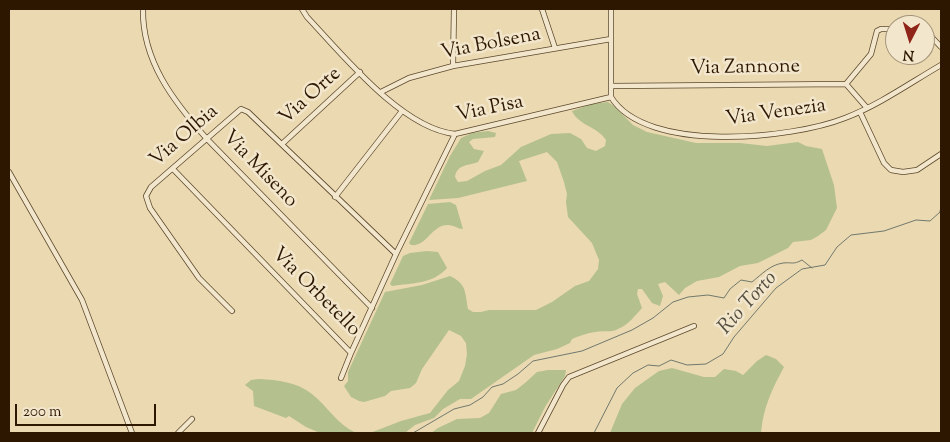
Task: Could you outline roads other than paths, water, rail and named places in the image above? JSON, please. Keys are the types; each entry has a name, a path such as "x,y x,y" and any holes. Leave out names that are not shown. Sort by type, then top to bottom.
{"street":[{"name":"Via Miseno","path":"143,9 146,42 156,69 181,108 207,139 372,308"},
{"name":"Via Pisa","path":"302,9 307,17 360,72 402,111 430,127 445,132 455,134 611,97"},
{"path":"453,66 454,9"},
{"path":"542,9 555,48"},
{"path":"611,9 611,97"},
{"path":"868,108 846,84 871,54 877,31 885,29"},
{"name":"Via Bolsena","path":"381,92 408,78 453,66 611,39"},
{"name":"Via Venezia","path":"611,97 621,109 637,120 664,129 703,137 756,135 785,132 835,122 868,108 941,65"},
{"name":"Via Orte","path":"282,144 360,72"},
{"name":"Via Zannone","path":"611,86 846,84"},
{"name":"Via Olbia","path":"232,311 199,278 147,202 146,196 149,189 238,111 243,109 396,254"},
{"path":"335,196 402,111"},
{"path":"860,112 884,163 891,170 903,172 917,170 941,154"},
{"name":"Via Orbetello","path":"173,169 351,353 396,254 455,134"},
{"path":"9,172 82,300 132,433"},
{"path":"538,433 563,384 569,377 694,326"},
{"path":"341,378 351,353"},
{"path":"178,433 192,419"}],"waterway":[{"name":"Rio Torto","path":"594,433 617,388 633,373 648,365 659,366 671,360 687,365 706,364 723,354 734,337 776,288 802,269 825,265 837,247 851,235 884,231 916,220 930,221 940,212 941,206"},
{"path":"413,433 454,409 470,405 483,397 492,387 503,384 533,361 582,351 632,330 653,318 673,302 688,297 708,295 724,298 730,289 741,280 752,282 766,270 778,264 794,263 802,260 812,268"}]}
